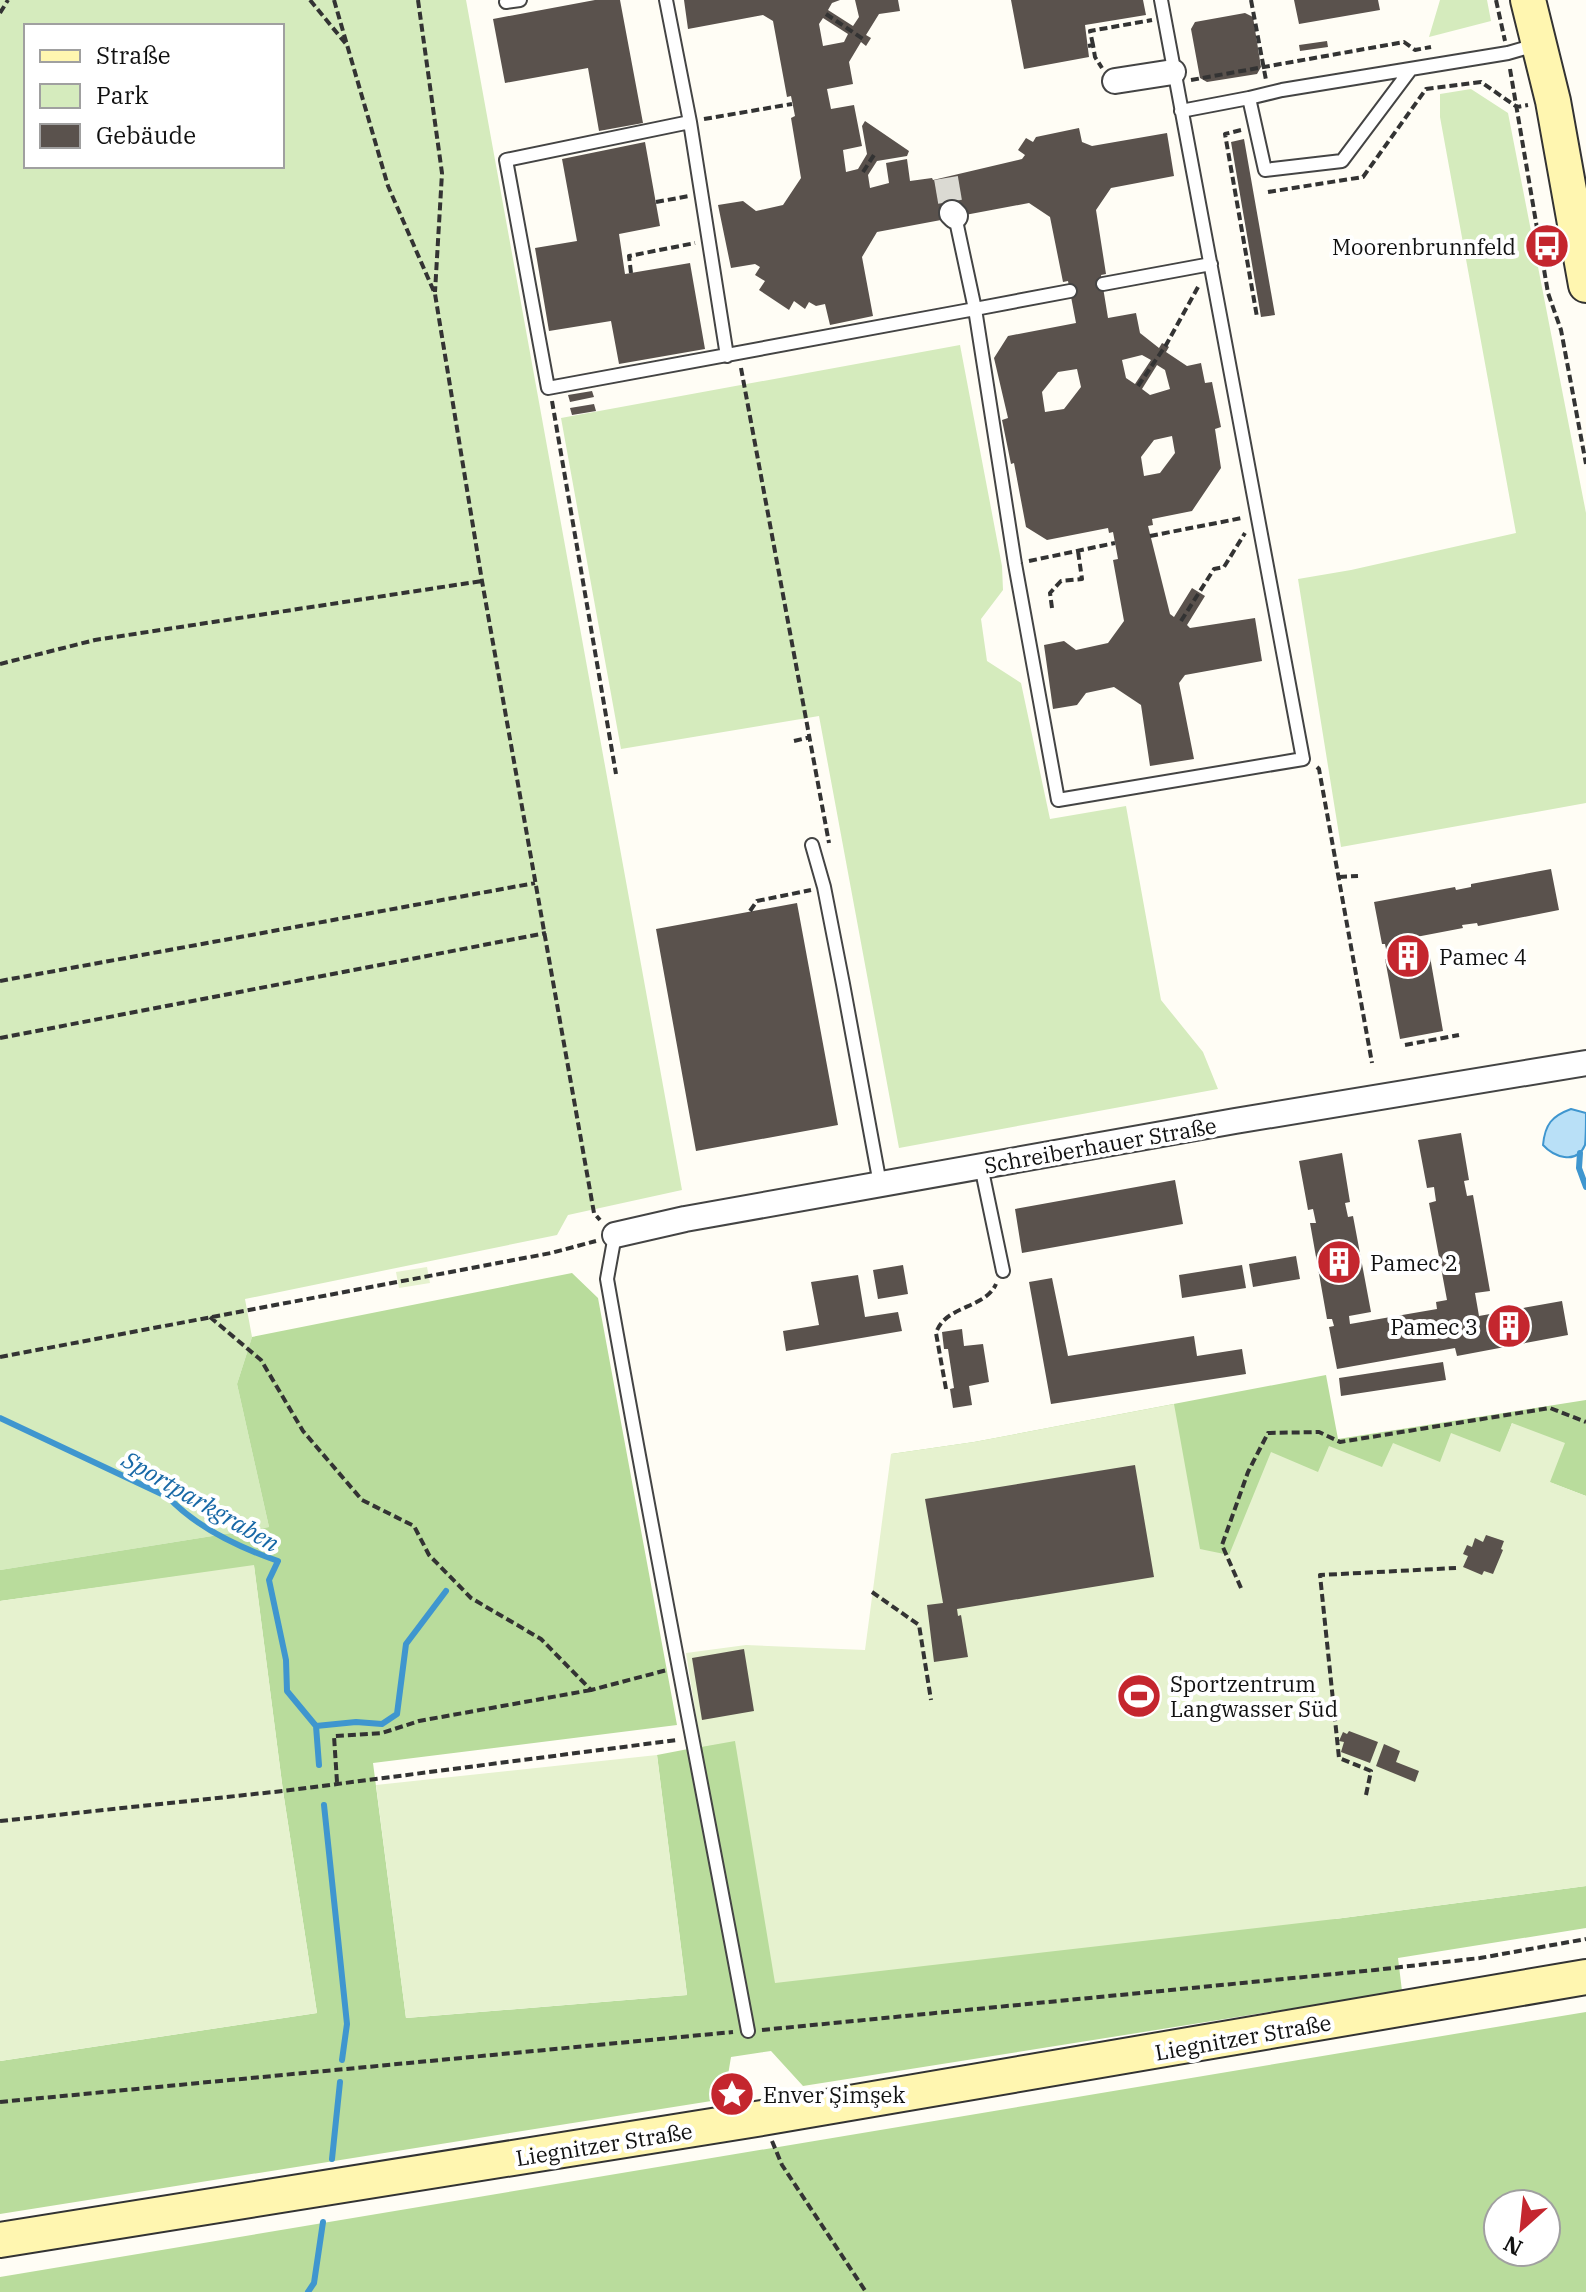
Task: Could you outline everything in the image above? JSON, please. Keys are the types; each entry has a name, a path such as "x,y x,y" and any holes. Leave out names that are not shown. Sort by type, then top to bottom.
{"main road":[{"path":"1528,0 1523,48 1553,101 1586,285"},
{"name":"Liegnitzer Straße","path":"0,2240 762,2118 1586,1977"}],"street":[{"path":"1108,72 1174,77"},
{"name":"Schreiberhauer Straße","path":"615,1235 685,1219 981,1166 1377,1096 1586,1063"}],"lane":[{"path":"506,2 520,0"},
{"path":"666,0 732,355"},
{"path":"954,214 975,309 1015,564 1058,800 1303,759 1161,0"},
{"path":"1181,111 1523,48"},
{"path":"1249,98 1265,170 1342,161 1411,69"},
{"path":"690,122 506,160 548,388 1070,291"},
{"path":"1103,284 1211,264"},
{"path":"812,845 824,887 880,1184"},
{"path":"981,1166 1003,1271"},
{"path":"615,1235 607,1279 677,1667 748,2031"}],"path":[{"path":"0,13 8,0"},
{"path":"310,0 347,46"},
{"path":"334,0 388,186 435,294"},
{"path":"0,1357 551,1253 615,1235 594,1213 482,581 435,294 442,173 418,0"},
{"path":"1251,0 1268,94"},
{"path":"1496,0 1523,48 1517,107 1548,293 1561,330 1586,464"},
{"path":"826,14 863,39"},
{"path":"1108,72 1090,46 1090,31 1164,19"},
{"path":"1174,77 1264,66 1404,42 1415,50 1431,47"},
{"path":"1440,87 1481,82 1517,107"},
{"path":"690,122 792,104"},
{"path":"1255,127 1225,134 1257,317"},
{"path":"863,172 874,155"},
{"path":"656,202 701,194"},
{"path":"631,273 629,256 709,240"},
{"path":"1138,386 1166,345 1211,264"},
{"path":"732,355 811,737 794,741"},
{"path":"548,388 616,774"},
{"path":"1150,536 1257,514"},
{"path":"1181,621 1214,569 1224,567 1257,514"},
{"path":"1015,564 1115,543"},
{"path":"1052,608 1050,593 1061,581 1082,579 1078,551"},
{"path":"0,664 95,640 482,581"},
{"path":"1303,759 1319,769 1372,1063"},
{"path":"1339,877 1358,876"},
{"path":"0,981 535,883"},
{"path":"0,1038 546,933"},
{"path":"1405,1045 1459,1035"},
{"path":"946,1389 936,1333 939,1326 948,1316 992,1294 1003,1271"},
{"path":"210,1317 261,1360 303,1431 362,1500 414,1526 429,1555 471,1598 541,1639 591,1690"},
{"path":"1241,1588 1222,1545 1248,1472 1268,1433 1319,1432 1340,1442 1550,1408 1586,1422"},
{"path":"1366,1795 1371,1771 1339,1758 1320,1575 1456,1568"},
{"path":"872,1592 919,1625 931,1700"},
{"path":"337,1782 334,1736 382,1733 419,1721 591,1690 677,1667"},
{"path":"0,1821 283,1791 693,1738"},
{"path":"0,2102 1390,1968 1480,1958 1586,1939"},
{"path":"762,2118 782,2165 866,2292"}],"green space":[{"path":"0,0 466,0 682,1190 568,1215 557,1235 245,1299 252,1337 237,1384 269,1527 0,1570"},
{"path":"1440,0 1487,0 1491,21 1429,37"},
{"path":"1471,89 1508,113 1586,513 1586,803 1341,847 1298,579 1516,533 1440,117 1440,94"},
{"path":"960,345 1002,566 1003,590 981,619 987,661 1021,683 1050,819 1126,806 1161,1000 1203,1052 1218,1089 899,1148 819,716 621,749 561,418"},
{"path":"427,1267 430,1283 399,1288 396,1272"},
{"path":"572,1273 598,1298 677,1725 373,1763 406,2018 687,1995 657,1755 735,1740 1262,1927 891,1454 974,1442 1326,1375 1338,1439 1586,1400 1586,1496 1549,1482 1512,1423 1335,1919 1586,1886 1586,1928 1398,1958 1402,1991 803,2086 771,2051 731,2057 724,2099 0,2214 0,2061 317,2013 283,1791 254,1566 0,1601 0,1570 269,1527 237,1384 252,1337"},
{"name":"Sportzentrum Langwasser Süd","path":"1174,1404 1200,1549 1229,1555 1271,1452 1318,1472 1329,1446 1382,1467 1393,1443 1440,1462 1451,1433 1500,1452 1512,1423 1565,1443 1550,1482 1586,1496 1586,1886 1335,1919 775,1983 735,1741 701,1747 686,1653 746,1645 865,1650 891,1454 974,1442"},
{"path":"254,1565 283,1791 317,2013 0,2061 0,1601"},
{"path":"657,1755 687,1995 406,2018 376,1785"},
{"path":"1586,2012 1586,2292 0,2292 0,2277"}],"water":[{"path":"1571,1109 1586,1113 1585,1145 1576,1155 1564,1157 1543,1145 1544,1138 1551,1122"}],"building":[{"path":"595,0 620,0 643,123 599,131 588,68 505,83 493,19"},
{"path":"684,0 840,0 832,3 828,10 853,26 859,17 855,0 898,0 900,11 879,14 866,35 871,38 866,46 861,42 849,62 853,84 827,89 831,109 854,105 862,146 843,150 846,172 858,169 867,154 862,126 865,121 909,151 907,156 877,161 868,175 870,188 889,183 886,163 907,159 910,181 933,180 1022,159 1025,155 1018,150 1026,138 1033,142 1036,137 1079,128 1082,142 1092,146 1167,133 1174,176 1111,188 1096,210 1106,274 1101,275 1108,318 1136,313 1140,333 1159,348 1162,343 1166,345 1169,347 1166,352 1187,366 1201,363 1205,383 1212,382 1221,427 1215,429 1221,468 1192,511 1152,519 1153,525 1148,526 1170,614 1174,617 1192,588 1205,596 1187,625 1190,628 1255,618 1262,661 1185,675 1179,683 1194,759 1150,766 1141,705 1114,687 1086,693 1077,705 1053,709 1044,645 1064,641 1076,650 1108,643 1124,621 1113,560 1118,559 1113,532 1109,533 1108,528 1047,540 1026,527 1002,420 1008,418 994,358 1008,336 1076,323 1068,281 1063,282 1050,217 1029,203 965,215 964,210 940,215 941,220 877,232 862,257 873,316 830,325 825,304 816,306 809,302 805,309 794,301 789,310 759,290 765,281 755,275 760,267 755,264 731,268 718,205 743,201 756,211 783,205 801,178 791,118 795,116 791,96 787,97 773,21 763,15 688,29","holes":["823,18 848,34 844,42 823,46 819,24","1142,355 1151,360 1135,384 1126,378 1122,360","1157,365 1165,370 1170,389 1150,395 1142,389","1077,369 1081,387 1064,409 1045,412 1042,392 1058,372","1172,436 1175,453 1160,473 1144,476 1141,457 1154,440"]},
{"path":"1011,0 1143,0 1146,15 1085,25 1089,57 1024,69"},
{"path":"1294,0 1378,0 1380,10 1299,24"},
{"path":"1245,13 1253,17 1261,67 1257,74 1207,82 1200,78 1191,29 1195,22"},
{"path":"1327,41 1328,47 1300,51 1299,45"},
{"path":"1244,139 1275,315 1261,317 1231,142"},
{"path":"645,142 660,226 619,234 625,274 690,263 705,349 619,364 611,321 549,331 535,248 577,241 562,159"},
{"path":"592,391 594,397 570,402 568,395"},
{"path":"594,404 596,411 572,415 570,408"},
{"name":"Pamec 4","path":"1551,869 1559,910 1478,926 1477,923 1462,925 1463,928 1416,937 1419,953 1429,951 1443,1031 1400,1039 1385,959 1388,959 1374,902 1455,887 1456,890 1471,887 1471,884"},
{"path":"797,903 838,1125 696,1151 656,929"},
{"path":"1461,1133 1469,1180 1464,1181 1467,1196 1473,1195 1490,1291 1475,1293 1479,1316 1562,1301 1568,1335 1457,1356 1455,1348 1337,1369 1329,1327 1334,1326 1332,1319 1327,1319 1310,1223 1316,1223 1313,1209 1308,1210 1299,1161 1342,1153 1350,1202 1345,1203 1348,1217 1353,1216 1371,1312 1349,1316 1350,1324 1437,1309 1436,1302 1447,1300 1429,1203 1436,1201 1434,1187 1427,1188 1418,1140"},
{"path":"1175,1180 1183,1224 1022,1253 1015,1209"},
{"path":"1296,1256 1300,1279 1253,1287 1249,1264"},
{"path":"903,1265 908,1294 878,1299 873,1270"},
{"path":"1242,1265 1246,1288 1182,1298 1179,1275"},
{"path":"858,1275 865,1317 898,1312 902,1331 786,1351 783,1331 819,1325 811,1282"},
{"path":"1052,1278 1068,1356 1194,1336 1197,1356 1242,1349 1246,1374 1051,1404 1029,1282"},
{"path":"962,1329 964,1346 983,1344 989,1382 969,1386 972,1405 953,1408 950,1389 954,1388 942,1332"},
{"path":"1443,1362 1446,1380 1341,1396 1339,1378"},
{"path":"1135,1465 1154,1577 957,1609 958,1616 961,1615 968,1657 934,1662 927,1605 943,1603 925,1499"},
{"path":"1486,1535 1504,1541 1493,1574 1484,1571 1482,1575 1463,1567 1468,1556 1463,1554 1467,1545 1472,1547 1475,1538 1483,1542"},
{"path":"744,1649 754,1711 702,1720 692,1658"},
{"path":"1349,1731 1378,1742 1370,1763 1341,1752 1344,1742 1339,1741 1343,1732 1347,1734"},
{"path":"1384,1744 1400,1751 1396,1762 1419,1771 1415,1782 1376,1766"}],"waterway":[{"path":"1580,1153 1579,1168 1586,1187"},
{"name":"Sportparkgraben","path":"0,1418 168,1497 192,1518 219,1535 278,1561 269,1580 286,1660 287,1691 316,1726 319,1765"},
{"path":"316,1726 356,1722 382,1724 397,1714 406,1644 446,1591"},
{"name":"Sportparkgraben","path":"324,1805 347,2024 342,2060"},
{"name":"Sportparkgraben","path":"332,2159 340,2082"},
{"name":"Sportparkgraben","path":"308,2292 314,2283 323,2222"}],"tunnel":[{"path":"946,178 952,213"}],"place":[{"name":"Moorenbrunnfeld","path":"1547,246"},
{"name":"Pamec 4","path":"1408,956"},
{"name":"Pamec 2","path":"1339,1262"},
{"name":"Pamec 3","path":"1509,1326"},
{"name":"Sportzentrum Langwasser Süd","path":"1139,1696"},
{"name":"Enver Şimşek","path":"732,2094"}]}
